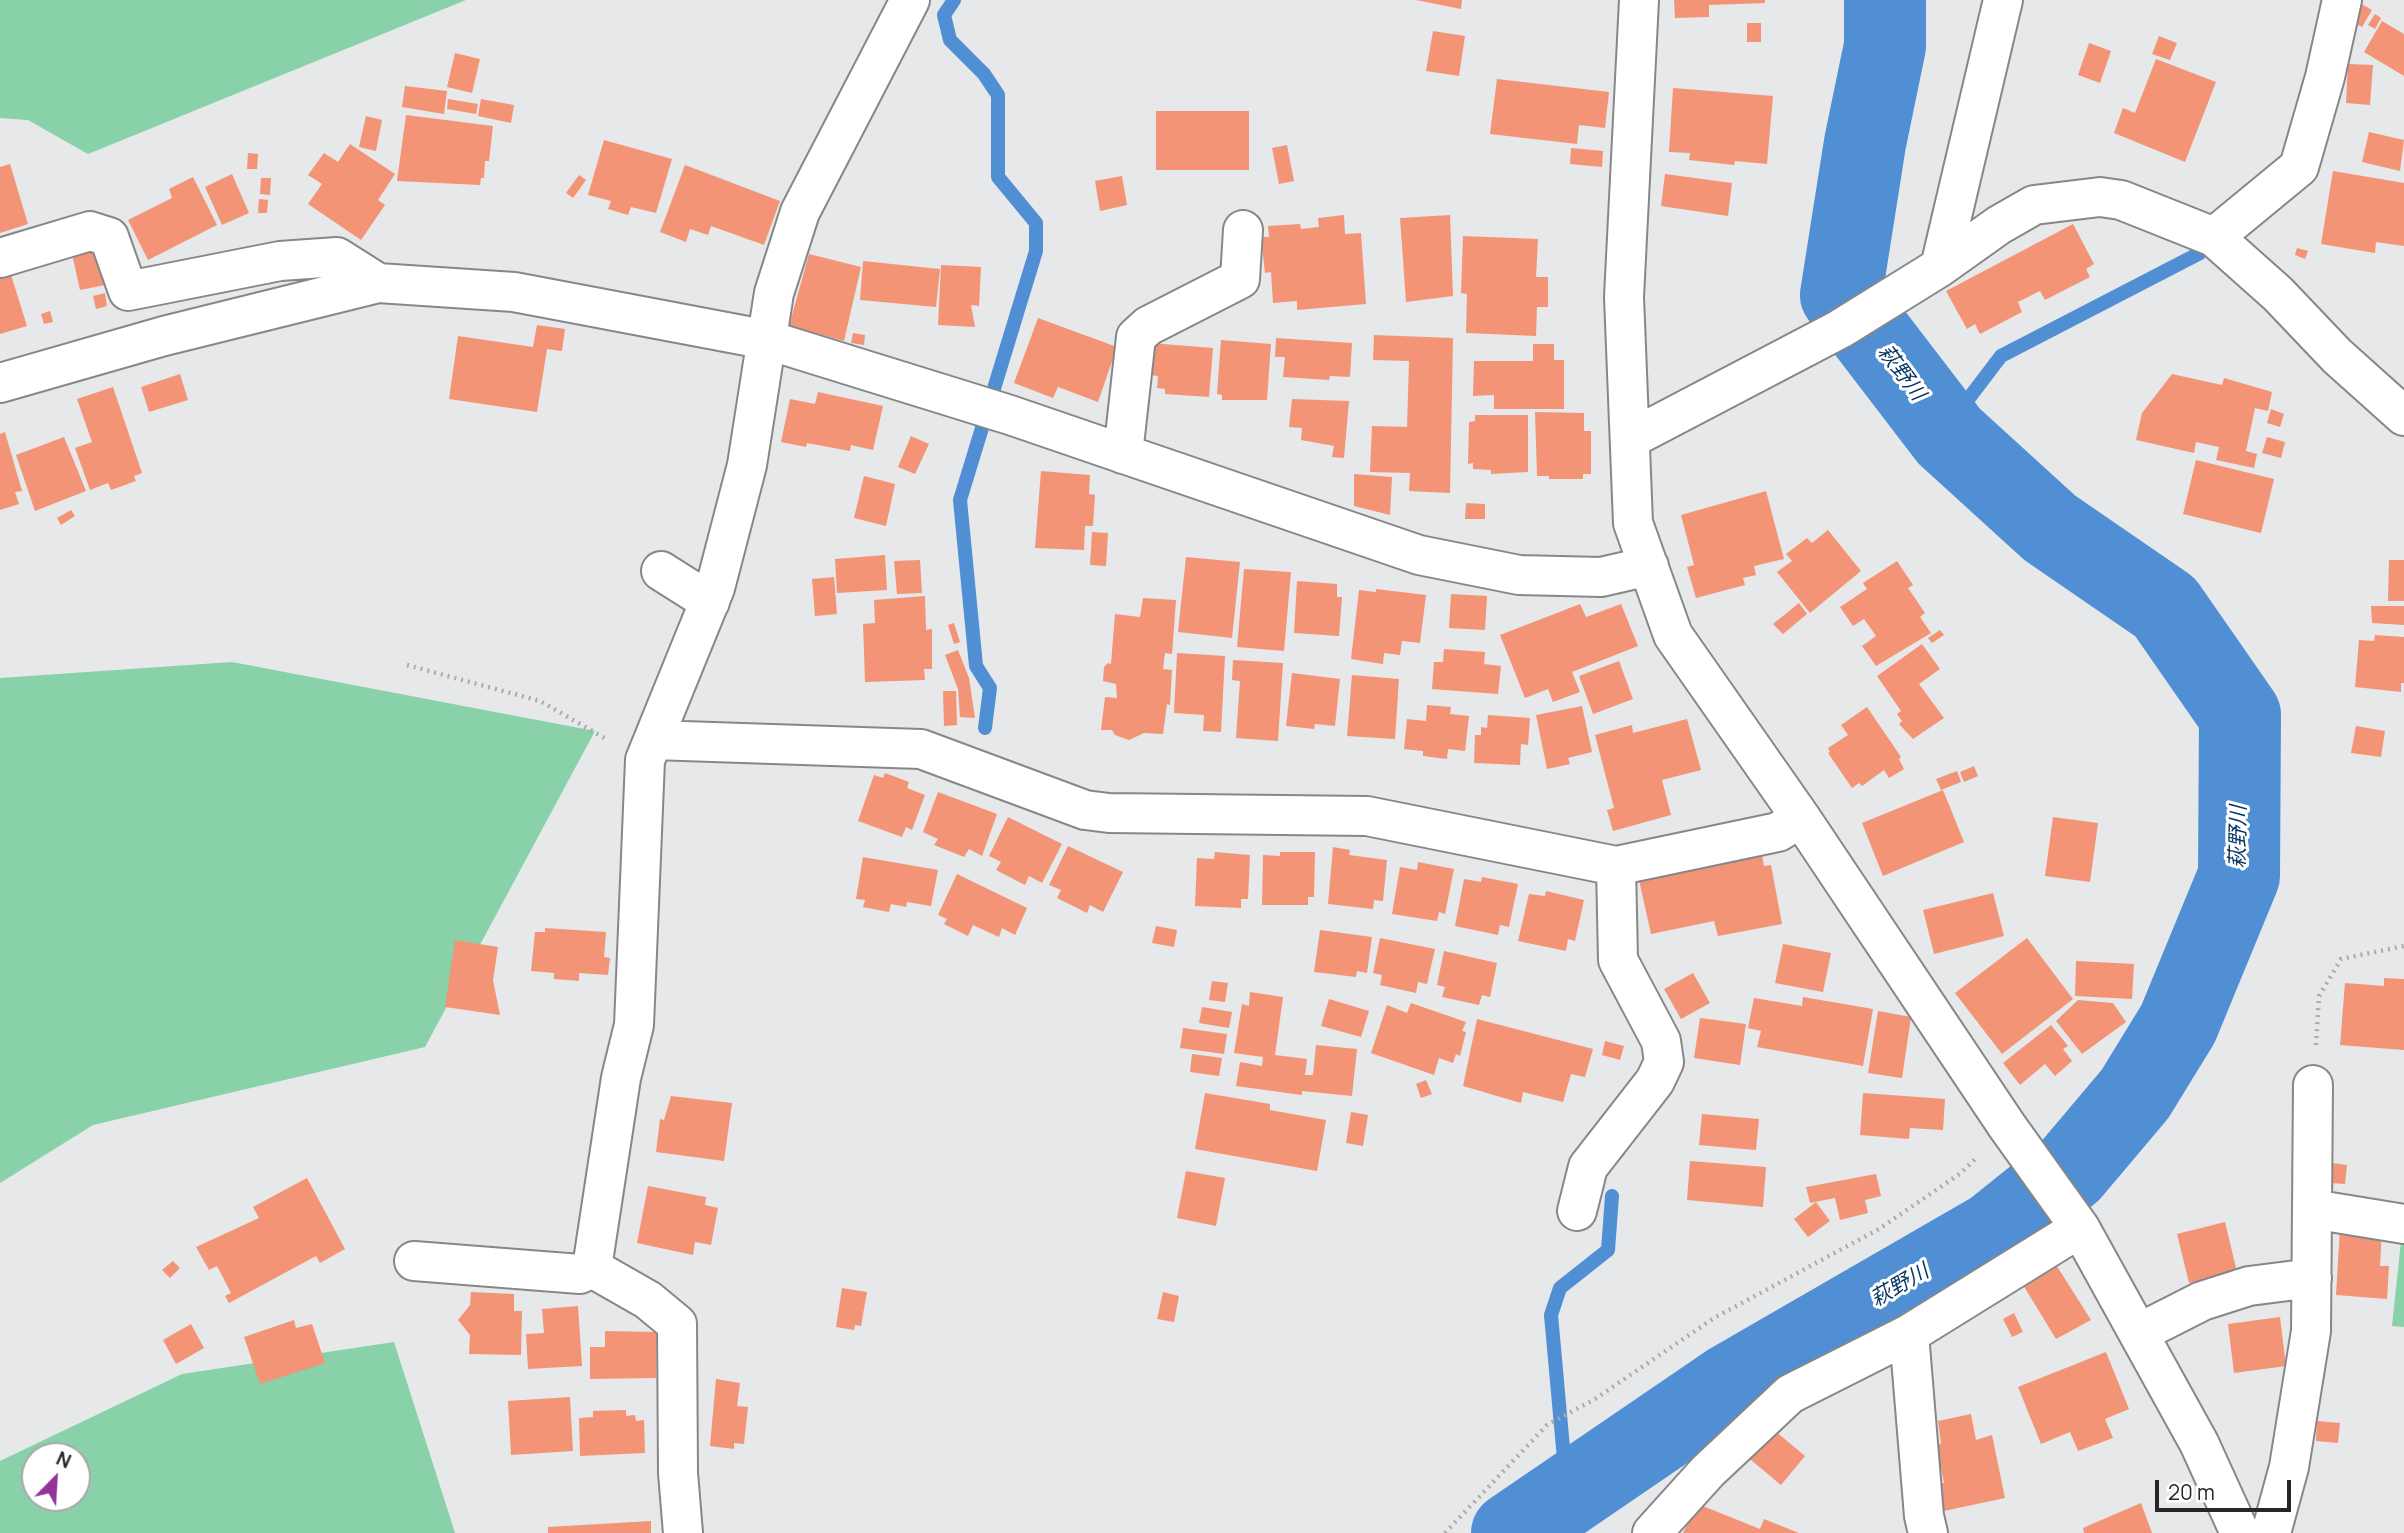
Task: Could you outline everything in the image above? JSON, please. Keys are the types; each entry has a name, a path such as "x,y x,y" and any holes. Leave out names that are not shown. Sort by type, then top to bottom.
{"street":[{"path":"592,1268 621,1078 634,1026 645,760 709,602 747,465 774,293 800,212 909,0"},
{"path":"1639,0 1624,297 1633,523 1673,635 1801,818 2010,1130 2080,1228 2199,1443 2240,1533"},
{"path":"1927,276 2003,0"},
{"path":"2214,237 2299,167 2325,77 2342,0"},
{"path":"1630,439 1840,329 2035,205 2100,197 2121,200 2214,237 2278,294 2337,356 2404,416"},
{"path":"1123,453 1136,338 1149,326 1244,286 1243,230"},
{"path":"0,258 90,231 109,237 128,291 280,261 337,257 378,283"},
{"path":"0,383 164,336 378,283 514,292 768,340 1010,415 1419,555 1519,575 1601,577 1649,566"},
{"path":"662,571 709,602"},
{"path":"651,744 920,749 1085,810 1109,813 1367,816 1616,866 1778,832 1801,818"},
{"path":"1577,1211 1588,1167 1655,1081 1664,1062 1661,1041 1618,960 1616,866"},
{"path":"2271,1533 2289,1467 2311,1331 2313,1084"},
{"path":"2312,1209 2404,1224"},
{"path":"1652,1533 1708,1471 1790,1394 1909,1334 2080,1228"},
{"path":"414,1261 580,1274 592,1268"},
{"path":"592,1268 648,1300 677,1324 678,1473 683,1533"},
{"path":"2139,1333 2202,1301 2249,1286 2312,1279"},
{"path":"1909,1334 1924,1516 1928,1533"}],"path":[{"path":"407,665 540,701 619,746 651,744"},
{"path":"2313,1084 2319,996 2342,959 2404,946"},
{"path":"1445,1533 1478,1494 1547,1425 1595,1399 1714,1318 1880,1229 1961,1173 2010,1130"}],"green space":[{"path":"0,0 466,0 88,154 28,120 0,118"},
{"path":"232,662 595,731 425,1047 93,1125 0,1183 0,678"},
{"path":"2404,1232 2404,1327 2392,1326"},
{"path":"394,1342 455,1533 0,1533 0,1461 21,1451 21,1512 91,1512 91,1442 40,1442 182,1374"}],"building":[{"path":"1416,0 1462,0 1461,9"},
{"path":"1674,0 1765,0 1765,3 1709,5 1709,17 1675,18"},
{"path":"2358,2 2372,10 2362,27 2348,20"},
{"path":"2375,14 2381,18 2375,29 2368,25"},
{"path":"2382,21 2404,34 2404,76 2364,52"},
{"path":"1747,23 1761,23 1761,42 1747,42"},
{"path":"1433,31 1465,36 1459,76 1426,71"},
{"path":"2159,36 2177,43 2170,60 2152,54"},
{"path":"2089,43 2111,51 2100,83 2078,75"},
{"path":"455,53 480,59 472,93 447,87"},
{"path":"2156,59 2216,82 2185,162 2114,133 2123,108 2135,113"},
{"path":"2348,64 2373,65 2370,105 2346,103"},
{"path":"1497,79 1609,92 1605,128 1579,125 1577,144 1490,134"},
{"path":"405,86 447,91 444,114 402,107"},
{"path":"1673,88 1773,96 1767,164 1735,161 1734,165 1689,160 1690,153 1669,152"},
{"path":"448,99 478,104 476,114 447,109"},
{"path":"481,99 514,105 511,123 478,116"},
{"path":"1156,111 1249,111 1249,170 1156,170"},
{"path":"406,115 493,126 489,161 485,161 484,178 481,178 480,185 397,181"},
{"path":"366,116 382,120 376,151 359,147"},
{"path":"2369,132 2404,140 2400,171 2362,162"},
{"path":"604,140 672,159 656,213 631,207 628,215 608,209 611,201 588,195"},
{"path":"350,144 395,174 378,200 385,205 361,240 308,204 322,184 308,175 324,153 338,162"},
{"path":"1287,145 1294,181 1279,184 1272,148"},
{"path":"1571,148 1603,151 1602,167 1570,164"},
{"path":"248,153 258,154 257,169 247,169"},
{"path":"10,164 28,224 0,233 0,167"},
{"path":"685,165 780,201 764,245 711,226 708,235 690,229 686,242 660,232"},
{"path":"2333,171 2404,183 2404,246 2376,242 2375,253 2321,244"},
{"path":"232,174 249,213 222,225 205,187"},
{"path":"1665,174 1732,183 1728,216 1661,206"},
{"path":"579,175 586,180 573,198 566,193"},
{"path":"1122,176 1127,205 1100,211 1095,181"},
{"path":"193,177 217,225 148,260 128,220 172,198 169,189"},
{"path":"261,178 271,178 270,195 260,194"},
{"path":"259,199 268,200 267,213 258,213"},
{"path":"1344,215 1345,234 1361,233 1366,304 1297,310 1297,301 1273,303 1271,272 1265,273 1261,237 1269,237 1268,226 1300,224 1301,229 1319,227 1318,218"},
{"path":"1450,215 1453,296 1406,302 1400,218"},
{"path":"2073,224 2094,264 2086,269 2090,277 2045,300 2040,291 2018,302 2022,312 1980,334 1975,324 1967,329 1946,291"},
{"path":"1463,236 1538,239 1536,277 1548,277 1548,307 1537,307 1536,336 1466,333 1467,294 1461,293"},
{"path":"97,248 105,285 80,290 72,254"},
{"path":"2297,248 2308,251 2305,259 2295,255"},
{"path":"809,254 861,267 844,341 789,326"},
{"path":"863,261 940,269 936,307 860,300"},
{"path":"941,265 981,267 979,306 971,305 975,327 938,325"},
{"path":"11,275 27,326 0,334 0,278"},
{"path":"105,293 107,306 96,309 93,296"},
{"path":"50,311 53,322 44,324 41,314"},
{"path":"1038,318 1117,347 1098,402 1058,387 1053,398 1014,383"},
{"path":"537,325 565,329 562,351 547,349 537,412 449,399 458,336 533,347"},
{"path":"853,333 865,335 864,345 851,343"},
{"path":"1374,335 1453,338 1450,493 1409,491 1410,473 1370,472 1372,426 1407,427 1409,361 1373,360"},
{"path":"1276,338 1352,343 1350,377 1330,376 1329,380 1283,377 1285,357 1275,357"},
{"path":"1221,340 1271,344 1267,400 1222,400 1222,395 1217,394"},
{"path":"1151,343 1213,348 1209,397 1165,394 1165,389 1157,388 1158,376 1151,375"},
{"path":"1533,344 1554,344 1554,360 1564,360 1564,409 1494,409 1494,395 1473,396 1474,361 1533,361"},
{"path":"180,374 188,400 149,412 141,387"},
{"path":"2172,374 2222,385 2224,378 2272,392 2268,411 2255,408 2246,451 2257,454 2254,468 2216,460 2219,447 2196,442 2194,453 2136,440 2142,413"},
{"path":"113,387 142,473 134,476 136,481 111,490 108,483 90,490 75,448 92,442 77,399"},
{"path":"818,392 883,406 873,450 851,445 850,451 807,443 806,447 781,442 790,399 815,404"},
{"path":"1292,399 1349,401 1344,458 1332,457 1334,446 1301,440 1302,428 1289,427"},
{"path":"2271,409 2284,414 2280,427 2267,423"},
{"path":"1535,412 1584,413 1584,431 1591,431 1591,474 1583,474 1583,479 1549,479 1549,476 1537,476"},
{"path":"1475,415 1528,415 1528,472 1491,474 1491,470 1473,469 1473,463 1468,464 1469,422 1475,421"},
{"path":"5,432 22,491 15,492 19,504 0,510 0,434"},
{"path":"911,436 929,444 915,474 898,467"},
{"path":"64,437 86,491 35,511 16,455"},
{"path":"2267,437 2285,442 2281,458 2262,453"},
{"path":"2196,460 2274,479 2261,533 2183,514"},
{"path":"1041,471 1090,475 1089,494 1095,495 1093,526 1085,526 1084,550 1035,548"},
{"path":"1354,474 1392,477 1390,515 1354,506"},
{"path":"864,476 895,484 886,526 854,518"},
{"path":"1766,491 1784,559 1754,566 1756,575 1743,578 1745,585 1696,598 1687,567 1694,565 1681,515"},
{"path":"1466,503 1485,504 1485,519 1465,519"},
{"path":"71,510 75,516 61,525 57,518"},
{"path":"1828,530 1861,571 1810,613 1777,572 1792,561 1786,554 1807,538 1812,543"},
{"path":"1092,532 1108,533 1106,566 1090,565"},
{"path":"885,555 887,590 837,593 835,559"},
{"path":"1186,557 1240,562 1232,638 1178,632"},
{"path":"920,560 922,593 897,594 894,561"},
{"path":"2389,560 2404,560 2404,601 2388,601"},
{"path":"1897,561 1913,585 1908,588 1925,613 1920,617 1931,633 1876,666 1862,646 1876,636 1864,619 1853,626 1840,607 1867,589 1863,583"},
{"path":"1244,569 1291,572 1284,651 1237,647"},
{"path":"834,577 837,614 815,616 812,579"},
{"path":"1297,581 1337,584 1337,597 1342,597 1339,636 1294,633"},
{"path":"1376,589 1426,595 1420,643 1402,641 1400,655 1384,653 1383,664 1351,659 1359,590 1376,592"},
{"path":"1451,594 1487,596 1485,630 1449,628"},
{"path":"925,596 926,630 932,629 932,669 924,669 925,680 865,682 863,624 875,623 874,600"},
{"path":"1143,598 1176,600 1172,654 1165,653 1163,669 1172,670 1170,705 1167,704 1163,734 1144,733 1129,740 1115,735 1112,730 1101,730 1105,697 1117,698 1116,684 1103,681 1104,667 1108,663 1111,664 1115,614 1140,617"},
{"path":"1799,603 1807,614 1783,634 1773,624"},
{"path":"1580,604 1586,617 1621,604 1638,646 1572,672 1580,692 1553,702 1548,689 1525,698 1500,635"},
{"path":"2371,606 2404,606 2404,625 2372,623"},
{"path":"954,623 960,642 954,644 948,625"},
{"path":"1940,630 1944,635 1932,643 1928,638"},
{"path":"2375,635 2404,637 2404,683 2401,683 2401,692 2355,687 2359,640 2374,641"},
{"path":"1922,644 1940,669 1919,684 1944,718 1913,739 1899,724 1902,721 1897,714 1901,711 1877,676"},
{"path":"1444,649 1485,652 1484,664 1501,666 1498,694 1432,689 1434,662 1443,662"},
{"path":"958,650 969,678 975,718 960,717 958,689 945,655"},
{"path":"1177,653 1225,656 1221,732 1203,731 1204,715 1174,713"},
{"path":"1233,660 1283,663 1278,741 1236,738 1240,681 1232,680"},
{"path":"1619,661 1633,699 1593,714 1579,676"},
{"path":"1292,673 1340,679 1335,726 1315,724 1314,729 1286,726"},
{"path":"1352,675 1399,679 1395,739 1347,736"},
{"path":"943,691 956,691 957,725 944,726"},
{"path":"1427,705 1451,707 1450,714 1469,716 1465,751 1448,749 1447,759 1423,756 1423,751 1404,749 1407,719 1426,721"},
{"path":"1582,706 1592,752 1568,758 1570,764 1547,769 1536,715"},
{"path":"1867,707 1901,757 1899,759 1904,769 1889,778 1884,770 1862,786 1859,783 1852,788 1828,753 1828,748 1848,735 1841,725"},
{"path":"1488,715 1530,718 1528,745 1521,744 1520,765 1474,763 1475,735 1481,735 1481,727 1487,728"},
{"path":"1687,719 1701,770 1662,780 1671,815 1613,831 1607,810 1614,808 1595,735 1632,725 1633,733"},
{"path":"2356,726 2385,731 2381,757 2351,753"},
{"path":"1974,766 1978,776 1964,782 1960,772"},
{"path":"1957,771 1961,782 1941,790 1936,779"},
{"path":"885,773 909,782 907,788 925,795 912,830 906,827 902,837 858,821 874,775 883,778"},
{"path":"1943,790 1964,842 1883,876 1862,823"},
{"path":"938,792 997,814 982,856 969,849 964,857 934,845 938,839 923,832"},
{"path":"1008,817 1062,844 1042,883 1029,876 1025,885 996,870 1001,862 989,856"},
{"path":"2053,817 2098,823 2090,882 2045,876"},
{"path":"1068,846 1123,872 1103,912 1090,905 1087,913 1057,898 1061,890 1049,885"},
{"path":"1333,847 1350,850 1349,855 1387,860 1383,901 1374,900 1373,909 1328,904"},
{"path":"1215,852 1250,855 1248,899 1241,899 1241,908 1195,906 1197,858 1214,859"},
{"path":"1280,852 1315,852 1314,897 1308,897 1308,905 1262,905 1263,855 1280,856"},
{"path":"1762,855 1764,866 1771,865 1782,924 1718,936 1714,921 1651,934 1639,880"},
{"path":"863,857 938,870 931,906 907,902 906,907 891,904 889,912 863,907 865,900 856,899"},
{"path":"1418,862 1454,869 1445,914 1439,912 1437,921 1392,914 1400,867 1417,870"},
{"path":"957,874 1027,908 1015,935 1002,928 999,937 973,925 968,936 944,924 947,919 938,915"},
{"path":"1482,877 1518,884 1509,927 1500,925 1498,935 1455,926 1464,879 1481,882"},
{"path":"1546,891 1584,900 1575,941 1568,939 1566,951 1518,941 1529,894 1545,896"},
{"path":"1993,893 2004,936 1934,954 1923,910"},
{"path":"1156,926 1177,930 1174,947 1152,943"},
{"path":"545,928 606,932 604,957 610,958 608,975 579,973 579,981 554,979 554,973 531,971 535,932 545,932"},
{"path":"1320,930 1372,937 1367,973 1357,971 1356,977 1314,972"},
{"path":"1380,938 1435,949 1427,984 1418,982 1416,993 1380,985 1382,975 1373,973"},
{"path":"2027,938 2073,999 2002,1054 1955,993"},
{"path":"455,940 498,947 493,980 500,1015 445,1007"},
{"path":"1783,944 1831,953 1823,992 1775,983"},
{"path":"1444,951 1497,963 1490,997 1482,995 1479,1005 1442,997 1445,987 1437,985"},
{"path":"2076,961 2134,964 2132,999 2075,996"},
{"path":"1693,973 1710,1003 1681,1019 1664,989"},
{"path":"2384,978 2404,979 2404,1050 2340,1045 2345,983 2384,986"},
{"path":"1212,981 1228,983 1225,1002 1209,1000"},
{"path":"1250,992 1283,997 1275,1055 1307,1059 1305,1075 1313,1075 1316,1045 1357,1049 1352,1096 1302,1091 1302,1095 1236,1086 1240,1062 1262,1066 1263,1057 1234,1053 1242,1004 1249,1006"},
{"path":"1803,997 1873,1009 1863,1066 1757,1047 1761,1031 1748,1028 1754,998 1802,1006"},
{"path":"1329,999 1369,1011 1361,1037 1321,1026"},
{"path":"2078,1000 2113,1003 2126,1022 2082,1054 2056,1021"},
{"path":"1411,1003 1466,1022 1462,1031 1466,1032 1460,1056 1456,1054 1453,1063 1439,1058 1434,1075 1371,1053 1387,1005 1407,1013"},
{"path":"1202,1007 1232,1012 1229,1028 1199,1023"},
{"path":"1878,1011 1911,1017 1902,1078 1868,1073"},
{"path":"1700,1018 1746,1024 1740,1065 1694,1058"},
{"path":"1477,1019 1593,1049 1585,1077 1571,1074 1563,1102 1523,1092 1521,1103 1463,1086"},
{"path":"2051,1025 2068,1046 2063,1049 2072,1061 2055,1076 2045,1064 2020,1085 2003,1063"},
{"path":"1183,1028 1227,1034 1224,1054 1180,1048"},
{"path":"1605,1041 1624,1046 1620,1060 1602,1055"},
{"path":"1192,1054 1222,1058 1219,1076 1190,1072"},
{"path":"1426,1080 1432,1094 1421,1098 1416,1084"},
{"path":"1205,1093 1270,1104 1270,1110 1326,1120 1317,1171 1195,1149"},
{"path":"1863,1093 1945,1099 1943,1130 1910,1128 1909,1139 1860,1135"},
{"path":"671,1096 732,1103 724,1161 656,1152 660,1119 664,1120"},
{"path":"1351,1112 1368,1115 1363,1146 1346,1143"},
{"path":"1702,1114 1759,1119 1756,1150 1699,1145"},
{"path":"1690,1161 1766,1167 1763,1207 1687,1200"},
{"path":"2332,1163 2347,1165 2345,1184 2330,1183"},
{"path":"1186,1171 1225,1178 1216,1226 1177,1218"},
{"path":"1876,1174 1881,1196 1865,1200 1868,1213 1840,1220 1835,1198 1810,1203 1806,1187"},
{"path":"307,1178 345,1249 320,1263 316,1256 229,1303 225,1296 231,1293 217,1266 209,1270 196,1247 259,1218 253,1207"},
{"path":"648,1186 706,1197 705,1205 718,1208 711,1245 695,1242 693,1255 637,1243"},
{"path":"1816,1202 1830,1221 1808,1237 1794,1219"},
{"path":"2225,1222 2237,1272 2189,1283 2177,1234"},
{"path":"2340,1227 2382,1230 2380,1266 2389,1266 2387,1299 2336,1295"},
{"path":"2053,1260 2091,1320 2056,1339 2020,1280"},
{"path":"173,1261 180,1268 170,1278 162,1270"},
{"path":"842,1288 867,1292 861,1326 855,1325 854,1330 836,1327"},
{"path":"471,1292 514,1294 514,1311 522,1311 521,1355 469,1354 470,1335 458,1320 470,1305"},
{"path":"1163,1292 1179,1296 1174,1322 1157,1319"},
{"path":"578,1306 582,1366 528,1369 526,1334 544,1333 542,1309"},
{"path":"2014,1313 2023,1332 2012,1337 2003,1319"},
{"path":"2280,1317 2286,1366 2234,1373 2228,1324"},
{"path":"294,1320 296,1328 312,1324 325,1363 260,1384 244,1337"},
{"path":"191,1324 204,1348 176,1364 163,1340"},
{"path":"605,1331 656,1332 656,1378 590,1379 590,1347 605,1347"},
{"path":"2106,1352 2129,1409 2105,1419 2113,1438 2078,1451 2070,1432 2041,1444 2018,1387"},
{"path":"716,1379 740,1383 737,1406 748,1407 744,1444 734,1443 734,1449 710,1446"},
{"path":"570,1397 573,1451 511,1455 508,1401"},
{"path":"626,1410 626,1416 635,1415 636,1421 644,1420 645,1453 580,1456 579,1418 593,1417 593,1411"},
{"path":"1971,1414 1976,1440 1992,1435 2005,1498 1944,1511 1938,1483 1944,1483 1941,1468 1936,1469 1932,1445 1941,1444 1938,1421"},
{"path":"2317,1421 2340,1423 2338,1443 2316,1441"},
{"path":"1769,1426 1805,1456 1781,1485 1745,1455"},
{"path":"2141,1503 2152,1533 2084,1533 2083,1528"},
{"path":"1698,1504 1760,1529 1764,1519 1799,1533 1683,1533"},
{"path":"651,1521 651,1533 548,1533 548,1527"}],"waterway":[{"path":"954,0 944,15 950,40 984,74 998,95 998,177 1036,223 1036,251 960,500 976,666 990,688 985,728"},
{"name":"萩野川","path":"1512,1533 1729,1385 1994,1232 2070,1171 2135,1094 2178,1024 2239,876 2240,715 2165,607 2050,528 1949,436 1841,295 1865,143 1885,46 1885,0"},
{"path":"1944,431 2001,356 2200,253"},
{"path":"1567,1492 1551,1315 1560,1288 1608,1250 1612,1196"}]}
